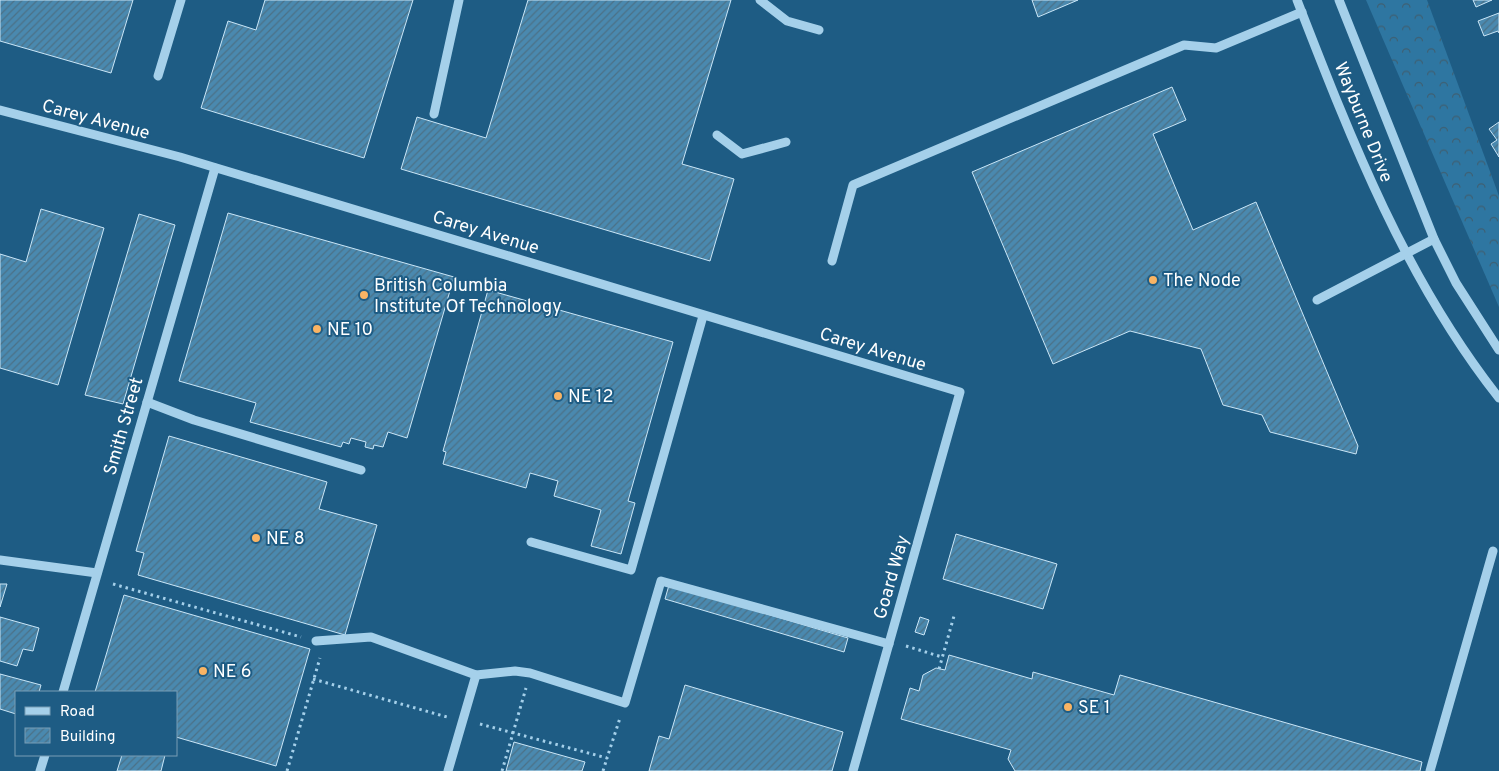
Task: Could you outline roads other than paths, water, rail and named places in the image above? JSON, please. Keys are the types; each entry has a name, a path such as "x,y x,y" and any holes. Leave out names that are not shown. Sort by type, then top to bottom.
{"street":[{"path":"158,76 181,0"},
{"path":"434,114 459,0"},
{"path":"760,0 787,21 818,30"},
{"name":"Wayburne Drive","path":"1297,0 1379,202 1406,255 1444,322 1499,398"},
{"name":"Wayburne Drive","path":"1339,0 1434,239 1456,284 1499,350"},
{"path":"832,261 854,185 1184,45 1216,48 1302,12"},
{"name":"Carey Avenue","path":"0,110 215,168 960,392"},
{"path":"717,135 742,154 786,142"},
{"name":"Smith Street","path":"63,691 215,168"},
{"path":"1317,300 1434,239"},
{"path":"531,542 631,570 703,316"},
{"name":"Goard Way","path":"853,771 960,392"},
{"path":"147,402 194,420 361,470"},
{"path":"1430,771 1493,551"},
{"path":"0,560 98,573"},
{"path":"320,641 371,637 476,675 515,671 530,673 625,703 661,581 890,644"},
{"path":"448,771 476,675"},
{"path":"40,771 44,756"}],"place":[{"name":"The Node","path":"1153,280"},
{"name":"British Columbia Institute Of Technology","path":"364,295"},
{"name":"NE 10","path":"317,329"},
{"name":"NE 12","path":"558,396"},
{"name":"NE 8","path":"256,538"},
{"name":"NE 6","path":"203,671"},
{"name":"SE 1","path":"1068,707"}]}
